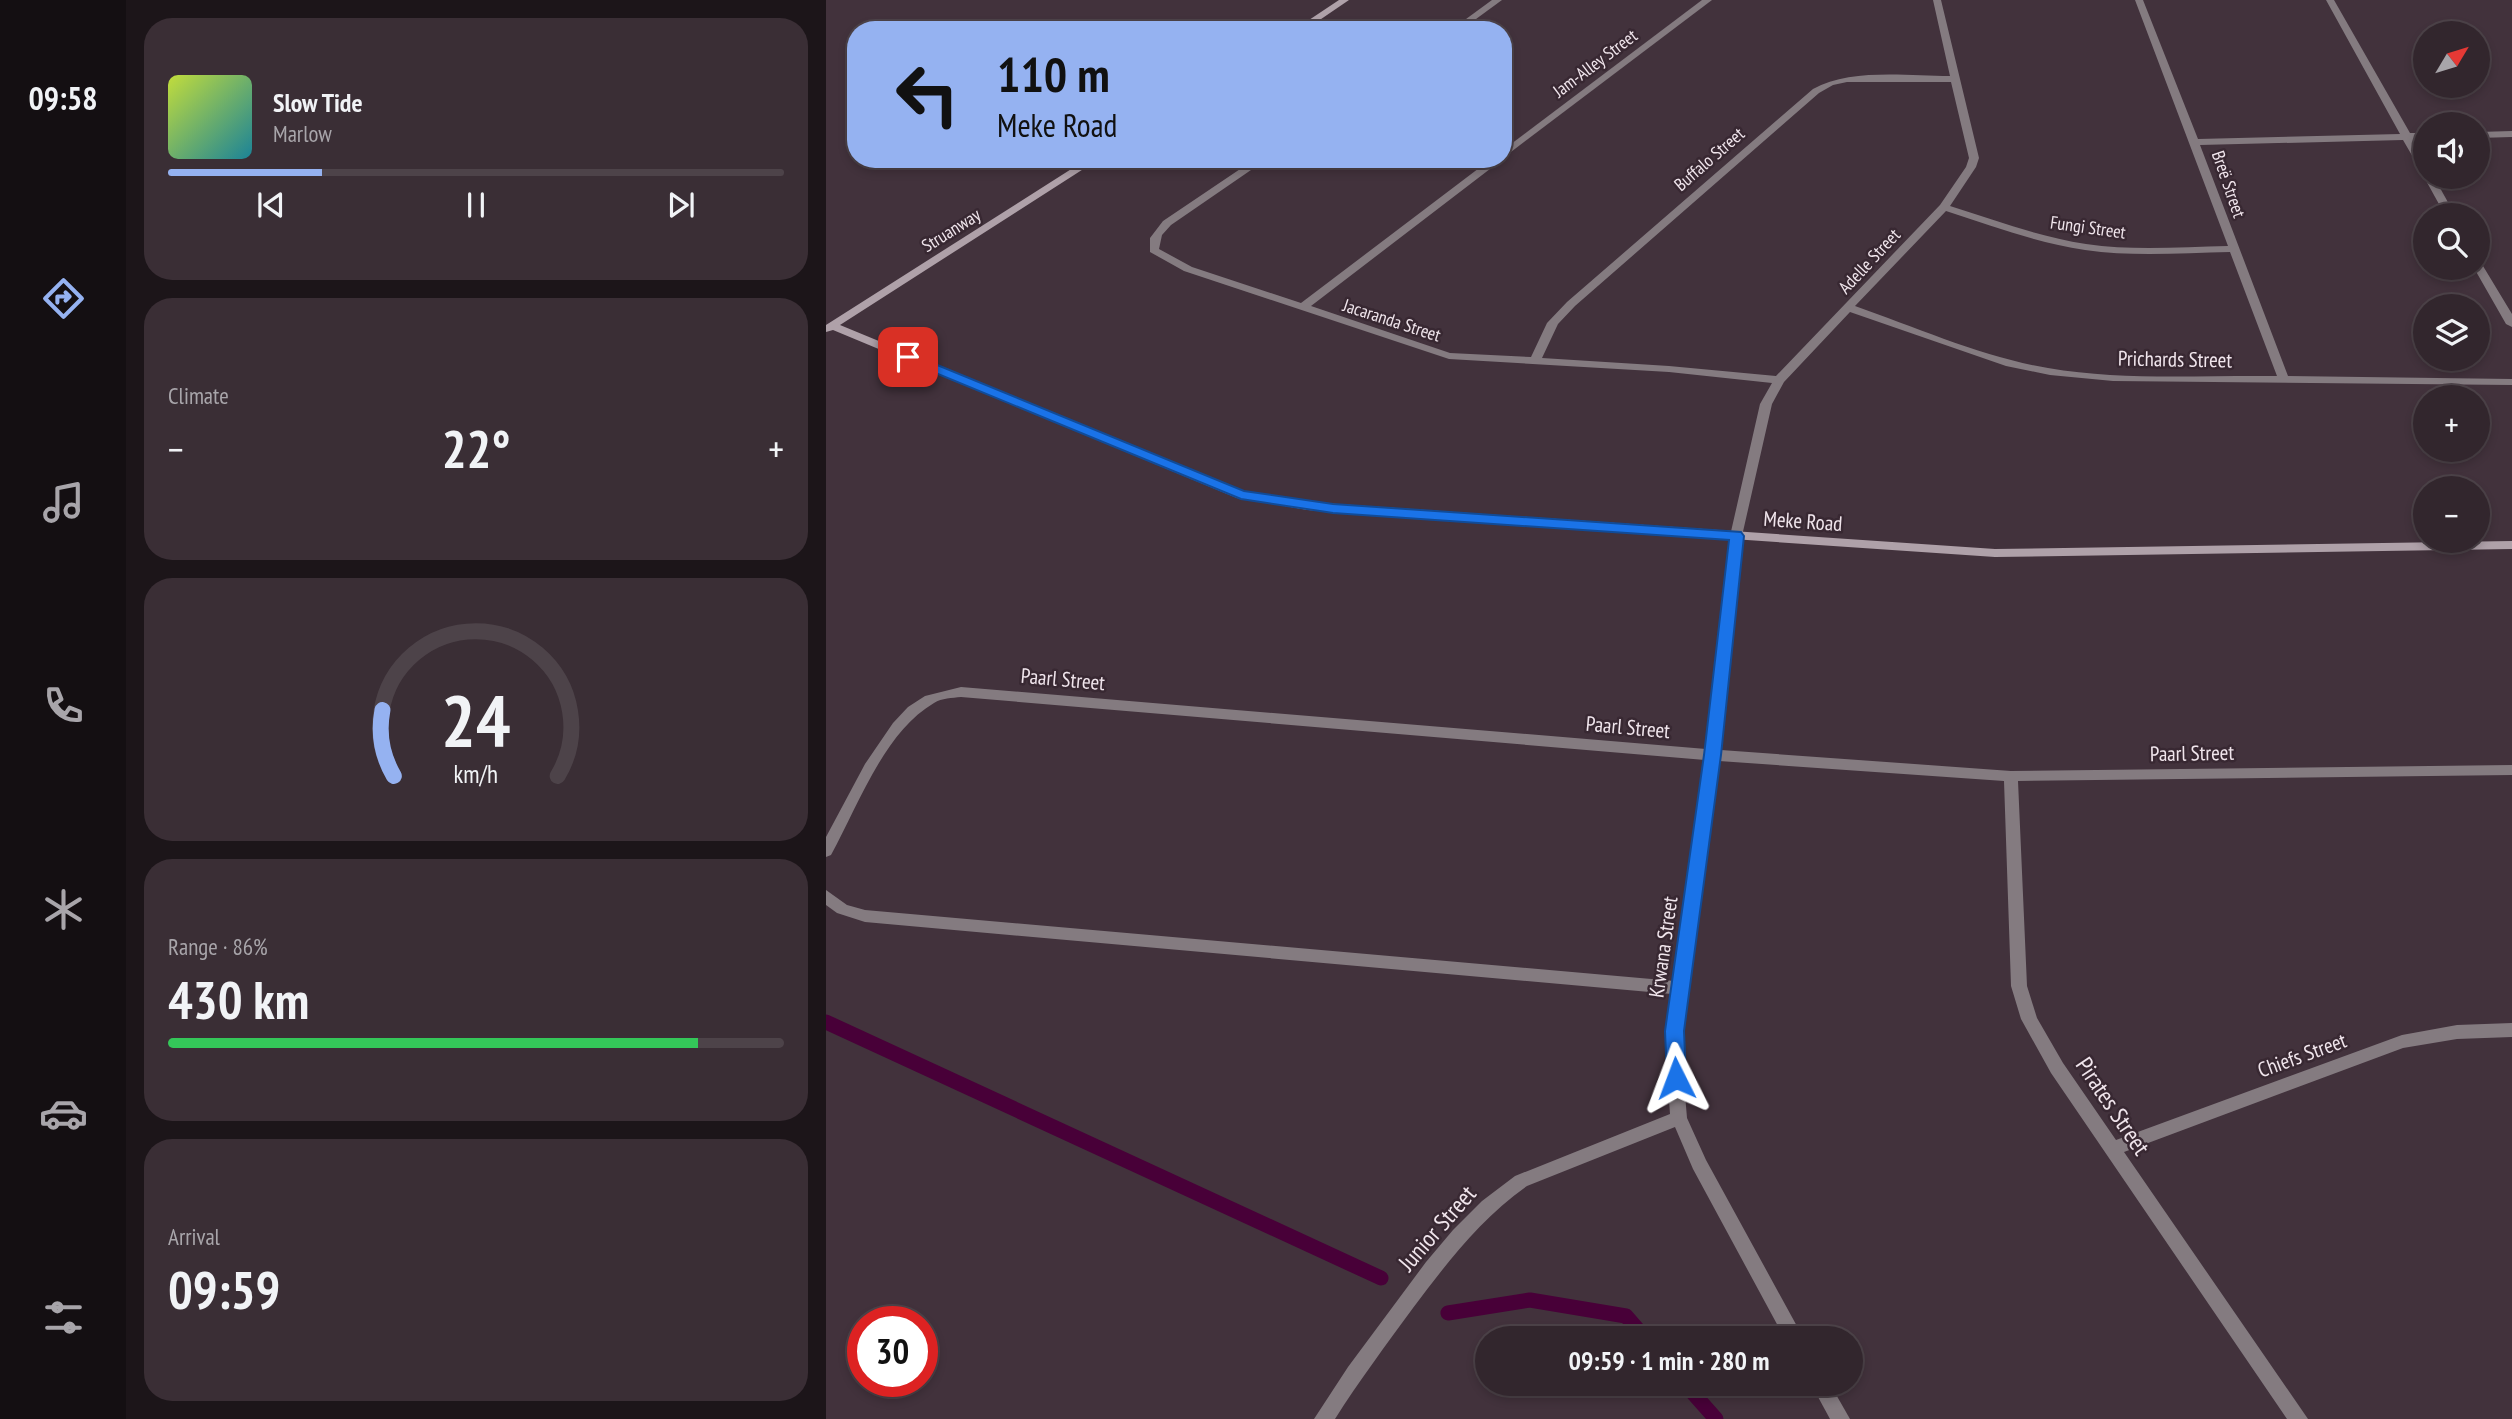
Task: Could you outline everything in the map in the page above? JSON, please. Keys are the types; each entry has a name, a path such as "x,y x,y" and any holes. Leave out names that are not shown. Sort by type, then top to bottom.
{"street":[{"path":"1312,21 1345,0"},
{"path":"1468,21 1498,0"},
{"name":"Jam-Alley Street","path":"1512,148 1708,0"},
{"name":"Adelle Street","path":"1736,536 1766,404 1779,380 1944,207 1974,158 1937,0"},
{"name":"Breë Street","path":"2139,0 2196,142 2233,249 2284,380"},
{"path":"2330,0 2413,148"},
{"name":"Buffalo Street","path":"1535,361 1553,323 1571,304 1796,107 1824,86 1847,79 1956,79"},
{"path":"2490,135 2512,134"},
{"path":"2196,142 2413,136"},
{"name":"Struanway","path":"829,328 1080,168"},
{"name":"Jacaranda Street","path":"1249,168 1167,223 1157,232 1153,243 1154,250 1188,269 1436,354 1465,358 1669,369 1779,380"},
{"path":"1302,308 1486,168"},
{"name":"Fungi Street","path":"1944,207 2037,237 2098,249 2233,249"},
{"path":"2486,280 2512,324"},
{"name":"Prichards Street","path":"1849,308 1964,350 2050,372 2113,378 2512,382"},
{"name":"Meke Road","path":"829,328 1241,495 1333,509 1951,551 2034,554 2512,545"},
{"name":"Krwana Street","path":"1736,536 1713,755 1674,1058 1679,1118 1699,1164 1788,1326"},
{"name":"Paarl Street","path":"826,851 891,734 914,709 933,697 961,692 1713,755 2011,776 2512,770"},
{"name":"Pirates Street","path":"2011,776 2019,986 2029,1019 2057,1068 2298,1419"},
{"path":"826,896 842,909 865,916 1681,988"},
{"name":"Chiefs Street","path":"2112,1149 2402,1042 2437,1032 2512,1030"},
{"name":"Junior Street","path":"1324,1419 1354,1373 1456,1236 1498,1195 1521,1181 1679,1118"},
{"path":"1828,1396 1840,1419"}],"waterway":[{"path":"826,1022 1381,1278"},
{"path":"1448,1313 1530,1300 1626,1316 1635,1326"},
{"path":"1696,1396 1716,1419"}],"route":[{"path":"908,357 1241,495 1333,509 1736,536 1713,755 1675,1031 1676,1078"}]}
